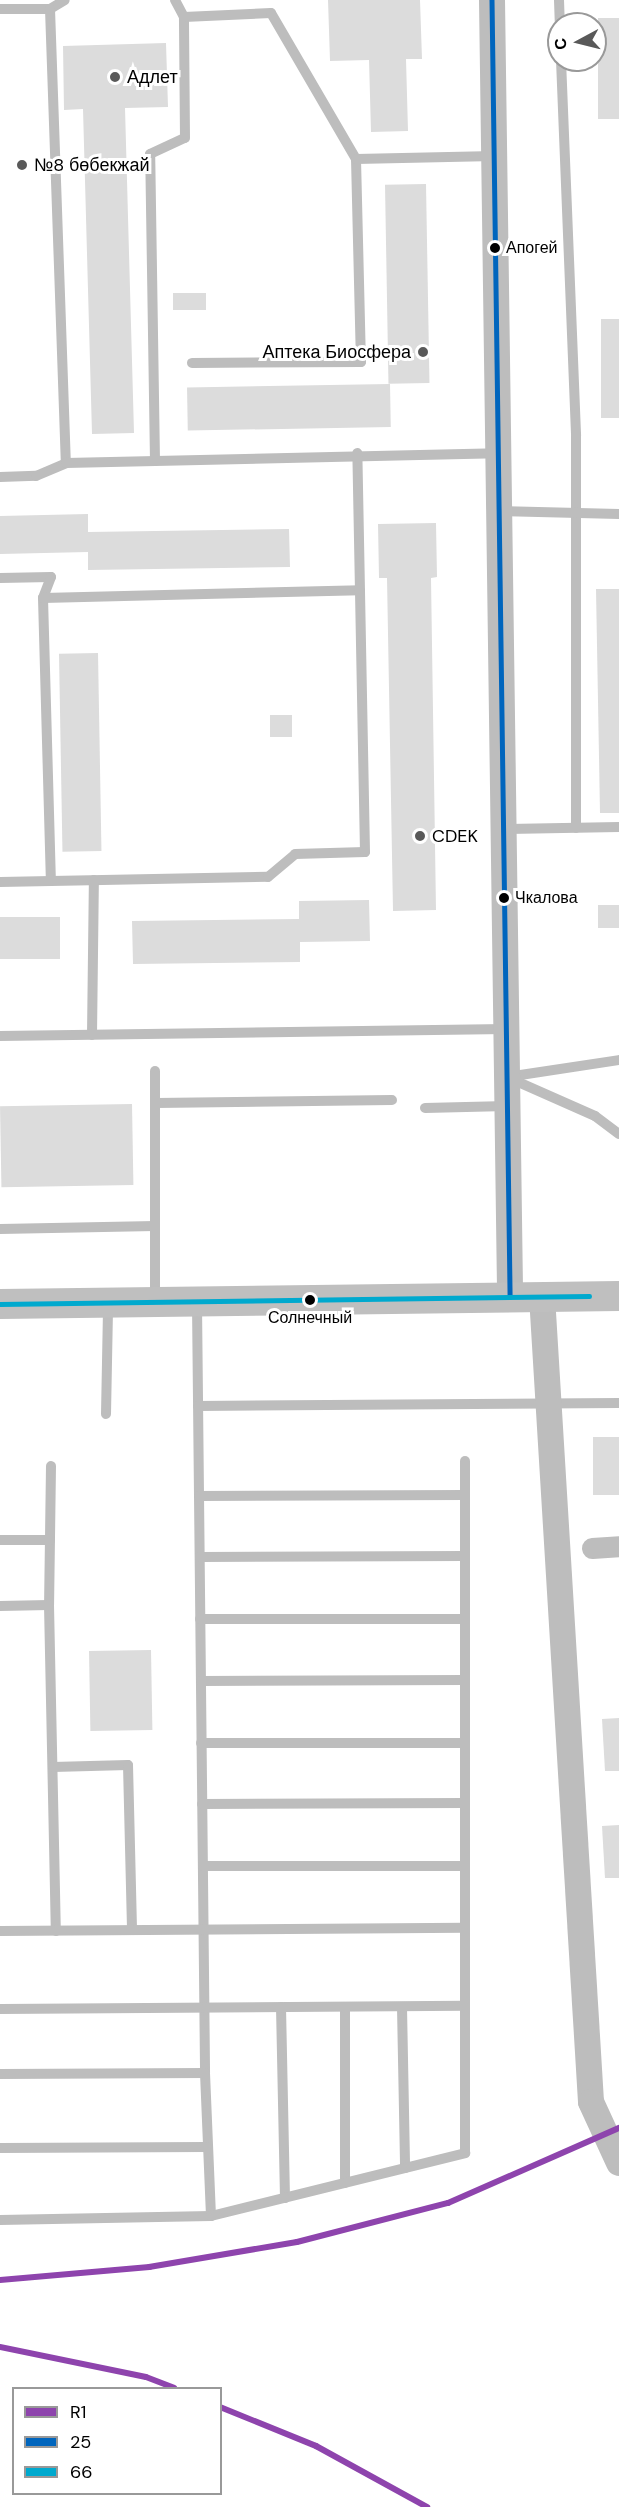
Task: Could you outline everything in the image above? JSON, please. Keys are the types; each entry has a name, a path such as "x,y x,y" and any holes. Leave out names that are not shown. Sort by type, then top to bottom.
{"main road":[{"path":"0,1304 619,1296"}],"street":[{"path":"492,0 510,1297"},
{"path":"542,1296 591,2102 619,2163"},
{"path":"592,1548 619,1546"}],"lane":[{"path":"0,9 50,9 65,0"},
{"path":"155,460 150,154 185,138 184,16 175,0"},
{"path":"50,9 66,463"},
{"path":"184,16 271,13 356,159 361,362 192,363"},
{"path":"561,72 576,436 574,512 576,828"},
{"path":"356,159 495,156"},
{"path":"0,477 36,476 66,463 357,453 498,453"},
{"path":"0,882 268,877 295,854 365,852 357,453"},
{"path":"499,511 619,514"},
{"path":"0,578 51,577 43,598 51,881"},
{"path":"43,598 360,590"},
{"path":"503,829 619,827"},
{"path":"92,1035 94,880"},
{"path":"0,1036 506,1029"},
{"path":"507,1077 619,1060"},
{"path":"155,1301 156,1071"},
{"path":"507,1077 595,1116 619,1134"},
{"path":"156,1103 392,1100"},
{"path":"425,1108 507,1106"},
{"path":"0,1229 155,1226"},
{"path":"197,1301 206,2147 211,2216"},
{"path":"106,1414 108,1302"},
{"path":"198,1406 549,1400 619,1403"},
{"path":"0,2220 211,2216 465,2153 465,1461"},
{"path":"51,1466 49,1605 56,1930"},
{"path":"199,1496 465,1495"},
{"path":"0,1540 50,1540"},
{"path":"200,1557 465,1556"},
{"path":"0,1606 49,1605"},
{"path":"200,1619 465,1619"},
{"path":"201,1681 465,1680"},
{"path":"201,1743 465,1743"},
{"path":"53,1767 128,1765 132,1930"},
{"path":"202,1804 465,1803"},
{"path":"203,1866 465,1866"},
{"path":"0,1931 465,1928"},
{"path":"0,2009 465,2006"},
{"path":"281,2007 285,2198"},
{"path":"345,2007 345,2183"},
{"path":"402,2007 405,2168"},
{"path":"0,2074 205,2073"},
{"path":"0,2148 206,2147"}],"building":[{"path":"328,0 420,0 422,59 406,59 408,131 371,132 369,60 330,61"},
{"path":"607,18 619,18 619,119 598,119 598,72 607,72"},
{"path":"166,43 168,107 125,108 134,433 92,434 83,109 64,110 63,46"},
{"path":"426,184 429,383 388,384 385,185"},
{"path":"173,293 206,293 206,310 173,310"},
{"path":"601,319 619,319 619,418 601,418"},
{"path":"390,384 391,427 188,431 187,388"},
{"path":"88,514 88,532 289,529 290,567 88,570 88,552 0,554 0,516"},
{"path":"436,523 437,577 431,578 436,910 393,911 387,578 379,578 378,524"},
{"path":"596,589 619,589 619,813 600,813"},
{"path":"98,653 101,851 62,852 59,654"},
{"path":"270,715 292,715 292,737 270,737"},
{"path":"369,900 370,941 300,942 300,962 133,964 132,921 299,919 299,901"},
{"path":"598,905 619,905 619,928 598,928"},
{"path":"0,917 60,917 60,959 0,959"},
{"path":"132,1104 133,1185 1,1187 0,1106"},
{"path":"593,1437 619,1437 619,1495 593,1495"},
{"path":"151,1650 152,1730 90,1731 89,1651"},
{"path":"619,1718 619,1771 605,1771 602,1719"},
{"path":"619,1825 619,1878 605,1878 602,1826"}],"transit line":[{"name":"25","path":"492,0 510,1297"},
{"name":"66","path":"0,1304 589,1296"},
{"name":"R1","path":"0,2280 149,2267 297,2242 448,2203 619,2128"},
{"name":"R1","path":"0,2347 146,2377 171,2387"},
{"name":"R1","path":"222,2408 316,2446 427,2507"}],"place":[{"name":"Адлет","path":"115,77"},
{"name":"№8 бөбекжай","path":"22,165"},
{"name":"Апогей","path":"495,248"},
{"name":"Аптека Биосфера","path":"423,352"},
{"name":"CDEK","path":"420,836"},
{"name":"Чкалова","path":"504,898"},
{"name":"Солнечный","path":"310,1300"}]}
